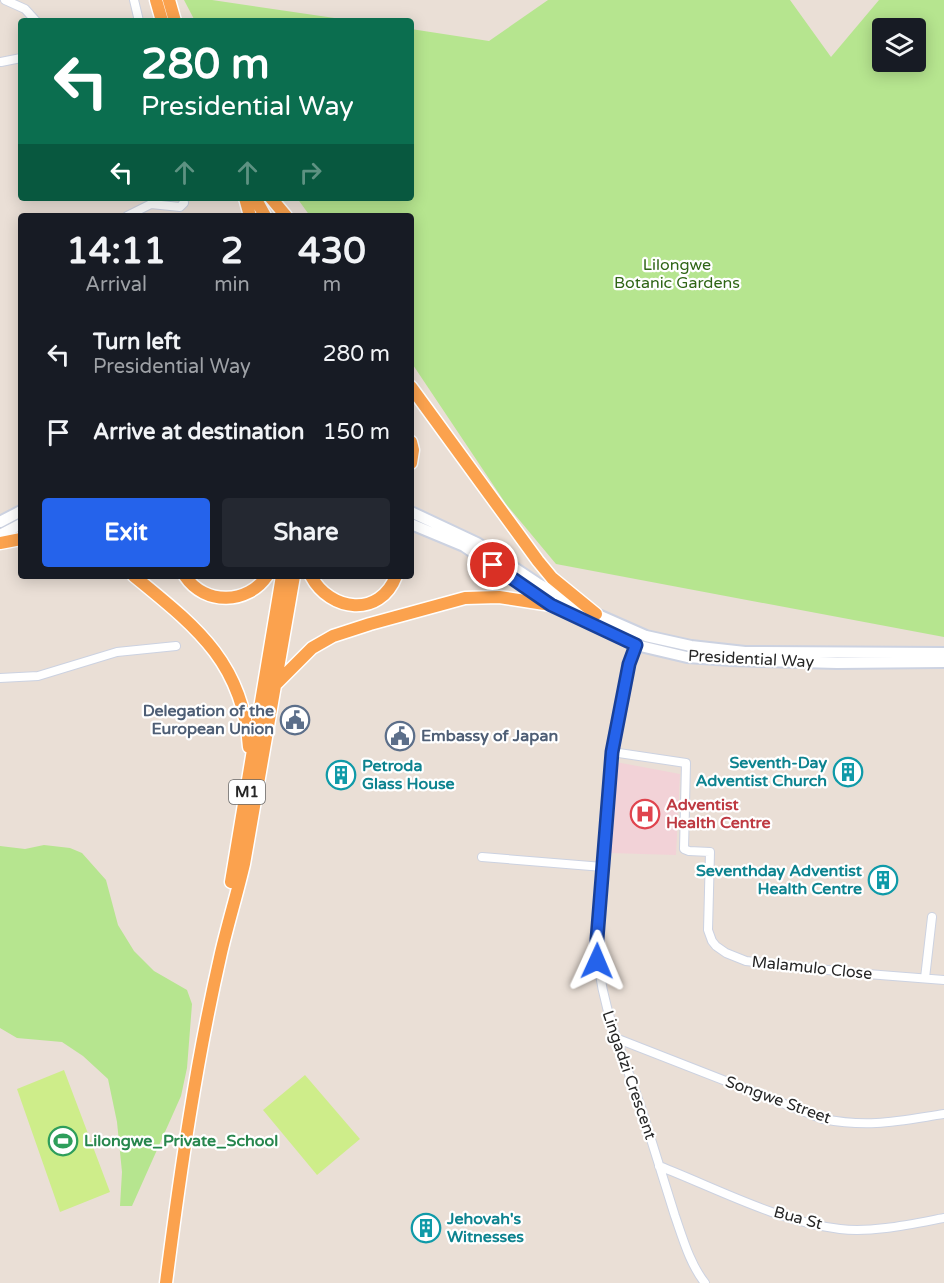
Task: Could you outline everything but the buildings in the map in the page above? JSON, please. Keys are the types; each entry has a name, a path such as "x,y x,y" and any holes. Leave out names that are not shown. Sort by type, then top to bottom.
{"highway":[{"path":"156,0 161,18"},
{"path":"169,0 174,18"},
{"path":"274,201 284,213"},
{"path":"414,391 538,561 552,578 596,614"},
{"path":"0,543 18,540"},
{"path":"137,579 204,637 224,663 237,692 248,730 250,769"},
{"path":"188,579 198,589 211,596 223,598 237,598 250,592 265,579"},
{"name":"M1","path":"220,957 221,933 281,579"},
{"name":"M1","path":"166,1283 178,1193 208,1014 244,864 294,579"},
{"path":"312,579 316,586 329,598 350,605 374,602 388,589 394,579"},
{"path":"275,685 312,648 333,636 370,624 465,598 499,597 551,605"}],"main road":[{"path":"0,522 18,513"},
{"name":"Presidential Way","path":"414,513 477,543 537,584 646,636 691,646 745,652 944,653"},
{"name":"Presidential Way","path":"414,525 464,546 551,605 636,645 687,657 731,660 837,663 944,662"},
{"path":"0,535 18,526"}],"street":[{"path":"5,0 25,9 33,18"},
{"path":"134,0 138,18"},
{"path":"1,62 18,59"},
{"path":"133,213 151,204 180,207 184,204 184,201"},
{"name":"Lingadzi Crescent","path":"636,645 629,664 612,752 597,961 606,1006 659,1166 684,1240 699,1275 705,1283"},
{"path":"0,678 38,676 117,652 176,646"},
{"name":"Malamulo Close","path":"612,752 686,763 684,849 710,852 708,930 711,941 726,954 746,961 944,980"},
{"path":"482,857 603,867"},
{"path":"925,978 932,917"},
{"name":"Songwe Street","path":"618,1040 823,1119 843,1123 874,1124 944,1114"},
{"name":"Bua St","path":"659,1166 792,1219 841,1229 892,1228 944,1218"}],"shaded area":[{"name":"Adventist Health Centre","path":"616,762 680,774 676,855 609,853"}],"green space":[{"path":"184,0 212,0 335,18 193,18"},
{"name":"Lilongwe Botanic Gardens","path":"548,0 790,0 831,57 879,0 944,0 944,637 556,564 506,504 414,366 414,213 308,213 299,201 414,201 414,29 489,41"},
{"path":"44,845 70,848 82,853 106,880 118,925 134,951 154,971 187,990 192,1004 187,1068 181,1096 132,1206 120,1206 122,1172 117,1122 108,1079 83,1056 62,1042 17,1038 0,1028 0,846 25,849"},
{"name":"Lilongwe_Private_School","path":"64,1070 110,1192 60,1212 17,1089"},
{"path":"305,1075 360,1139 317,1175 263,1110"}],"place":[{"name":"Delegation of the European Union","path":"295,720"},
{"name":"Embassy of Japan","path":"400,736"},
{"name":"Seventh-Day Adventist Church","path":"848,772"},
{"name":"Petroda Glass House","path":"341,775"},
{"name":"Adventist Health Centre","path":"645,814"},
{"name":"Seventhday Adventist Health Centre","path":"883,880"},
{"name":"Lilongwe_Private_School","path":"63,1141"},
{"name":"Jehovah's Witnesses","path":"426,1228"}],"route":[{"path":"493,565 551,605 636,645 629,664 612,752 597,961"}]}
